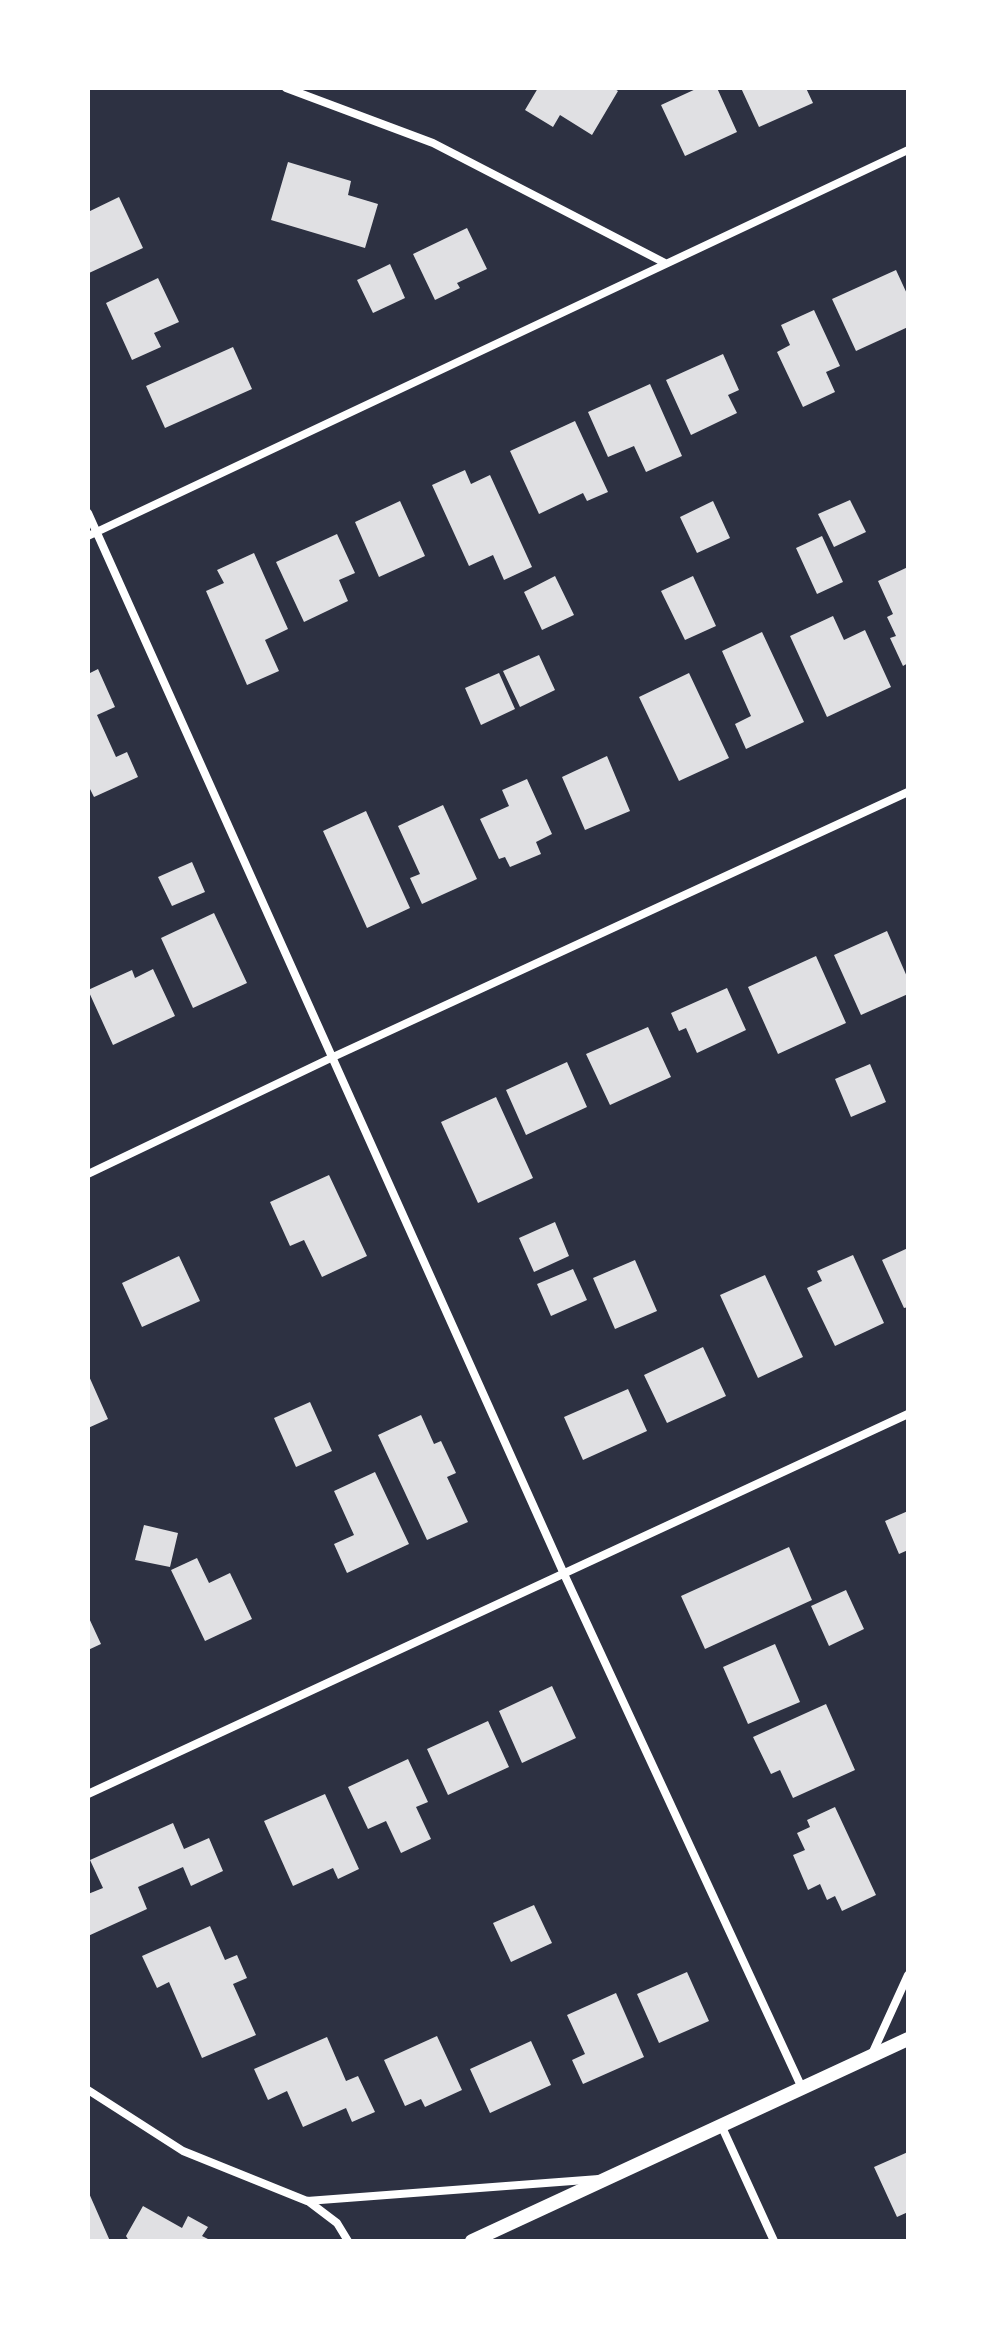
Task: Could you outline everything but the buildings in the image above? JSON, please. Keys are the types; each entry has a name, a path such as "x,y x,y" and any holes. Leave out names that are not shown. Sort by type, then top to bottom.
{"street":[{"path":"286,88 433,143 665,263"},
{"path":"92,534 908,150"},
{"path":"88,513 92,534 333,1057 564,1574 802,2088"},
{"path":"88,1174 333,1057 908,792"},
{"path":"88,1794 908,1414"},
{"path":"871,2056 908,1975"},
{"path":"472,2241 908,2039"},
{"path":"88,2090 183,2151 307,2201 337,2223 348,2241"},
{"path":"721,2125 774,2241"},
{"path":"307,2201 609,2178"}]}
